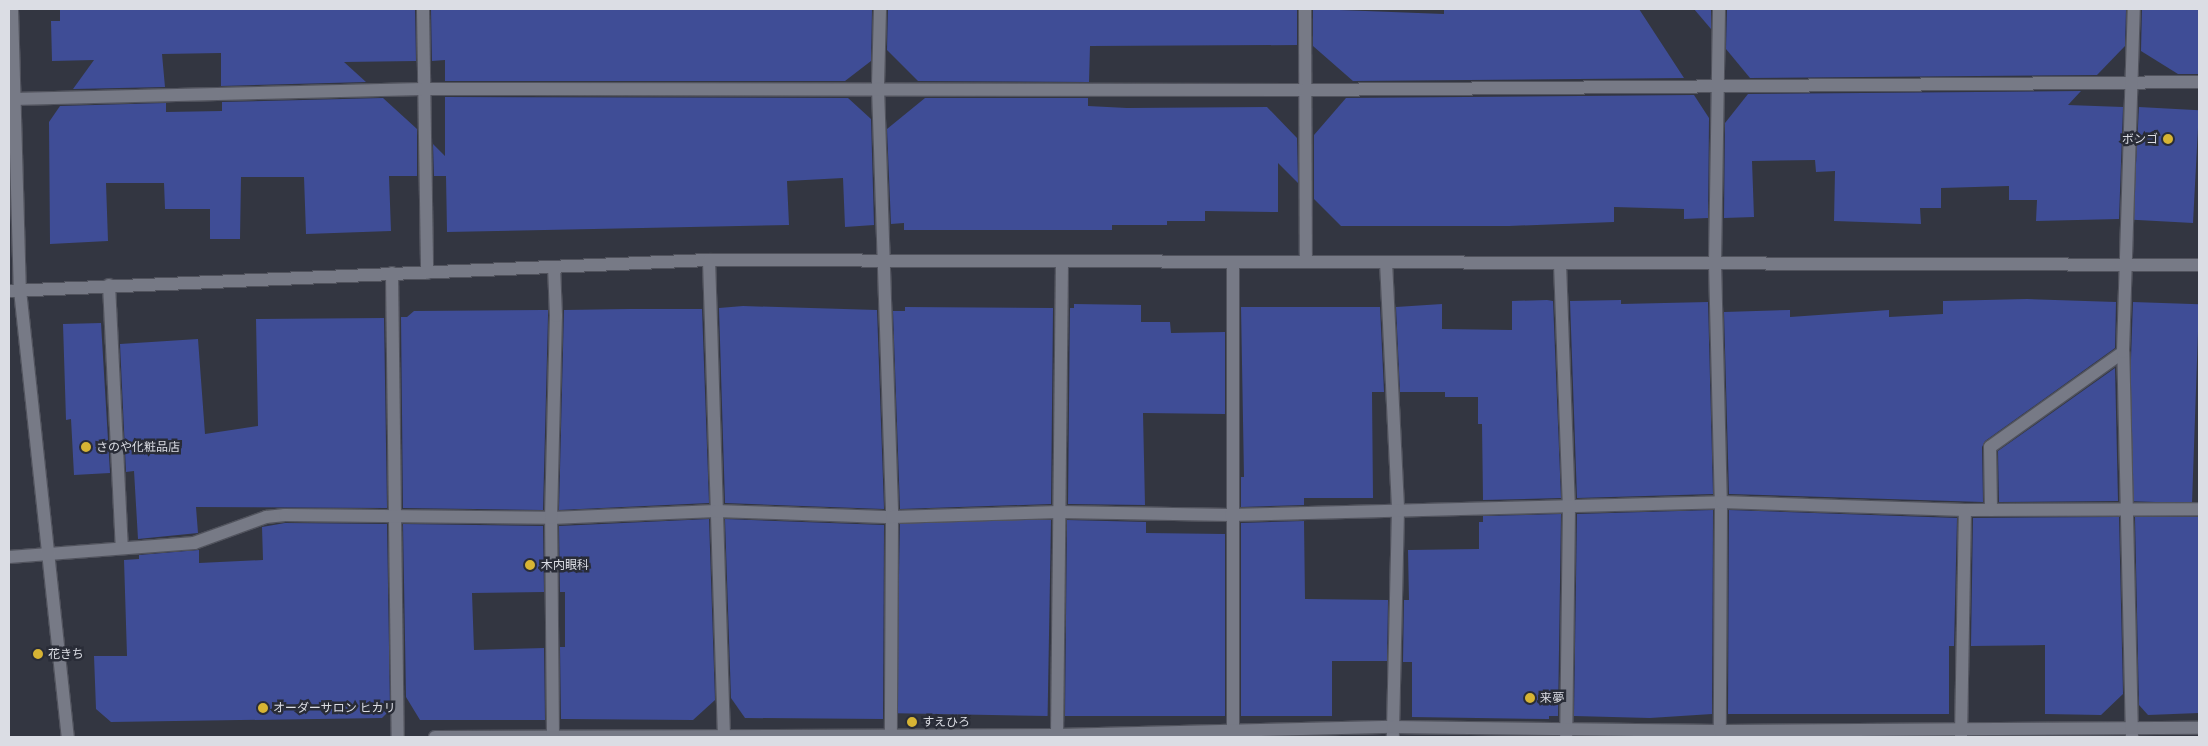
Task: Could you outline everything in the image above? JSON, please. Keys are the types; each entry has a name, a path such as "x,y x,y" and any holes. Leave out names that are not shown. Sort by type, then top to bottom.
{"street":[{"path":"12,9 14,290 50,553 68,737"},
{"path":"423,9 422,89 427,273"},
{"path":"880,9 878,88 892,517 891,735"},
{"path":"1305,9 1306,261"},
{"path":"1718,9 1715,264 1721,502 1720,731"},
{"path":"2132,732 2123,352 2134,9"},
{"path":"13,99 422,89 878,88 1304,90 2199,82"},
{"path":"14,290 109,284 427,273 709,260 883,259 1062,263 1306,261 1560,264 2199,265"},
{"path":"709,260 724,736"},
{"path":"1386,262 1398,510 1393,732"},
{"path":"1057,736 1062,263"},
{"path":"1233,263 1231,515 1233,733"},
{"path":"1560,264 1570,506 1566,733"},
{"path":"553,736 551,518 556,316 554,266"},
{"path":"392,273 398,737"},
{"path":"109,284 122,547"},
{"path":"1991,510 1990,447 2123,352"},
{"path":"9,557 122,547 194,544 266,517 285,515 551,518 716,512 892,517 1059,512 1231,515 1721,502 1965,510 2199,509"},
{"path":"1961,734 1965,510"},
{"path":"435,737 1057,736 1233,733 1720,731 1961,734 2132,732 2199,728"}],"building":[{"path":"60,9 415,9 416,61 344,62 366,82 221,86 221,53 162,54 165,87 73,89 94,60 52,61 51,21 60,21"},
{"path":"431,9 872,9 871,61 845,81 445,81 445,60 432,61"},
{"path":"888,9 1297,9 1297,45 1090,46 1089,82 918,81 887,50"},
{"path":"1313,9 1444,14 1444,9 1639,9 1684,78 1353,81 1313,46"},
{"path":"1694,9 1711,9 1711,29"},
{"path":"1727,9 2126,9 2125,46 2097,75 1750,78 1726,49"},
{"path":"2142,9 2199,9 2199,74 2178,74 2141,51"},
{"path":"2081,91 2068,105 2123,107 2119,219 2036,221 2037,200 2009,200 2009,186 1941,188 1941,208 1920,208 1921,224 1834,221 1835,171 1816,172 1815,160 1752,161 1754,217 1724,218 1725,123 1748,94"},
{"path":"1694,95 1709,118 1708,218 1684,219 1684,209 1614,207 1614,222 1509,226 1341,226 1314,199 1314,135 1346,98"},
{"path":"445,97 848,98 871,119 874,225 845,227 843,178 787,181 789,225 447,232 446,176 434,176 433,144 445,156"},
{"path":"383,98 417,129 417,176 389,176 391,231 306,234 304,177 241,177 240,239 210,239 210,209 165,209 164,183 106,183 108,241 50,244 49,122 60,106 166,103 166,112 222,111 222,102"},
{"path":"925,98 1088,98 1088,106 1127,108 1267,107 1297,138 1298,183 1278,163 1278,212 1205,211 1205,221 1167,221 1167,225 1112,225 1112,230 904,230 904,223 891,224 887,129"},
{"path":"2139,107 2199,110 2193,223 2133,220"},
{"path":"2027,299 2116,302 2115,348 1985,441 1982,447 1983,502 1729,494 1724,312 1790,310 1790,317 1889,310 1889,317 1943,314 1943,301"},
{"path":"1621,300 1621,304 1708,302 1713,494 1577,498 1570,301"},
{"path":"1512,301 1553,301 1561,498 1483,500 1482,424 1478,424 1478,397 1445,397 1445,392 1400,392 1396,307 1442,304 1442,329 1512,330"},
{"path":"2133,302 2199,304 2192,503 2126,501"},
{"path":"1074,304 1141,305 1141,322 1170,322 1171,333 1225,332 1225,414 1143,413 1145,505 1068,504 1070,308 1074,308"},
{"path":"743,306 877,310 884,509 725,503 719,308"},
{"path":"905,307 1053,308 1051,504 900,509 893,311 905,311"},
{"path":"1241,307 1380,307 1384,392 1372,392 1373,498 1304,498 1304,505 1241,507 1241,477 1244,477"},
{"path":"702,309 709,503 559,510 564,310"},
{"path":"548,310 543,510 403,508 401,317 407,317 414,311"},
{"path":"384,318 387,508 196,507 198,533 138,539 134,471 126,472 120,344 198,339 205,434 258,426 256,319"},
{"path":"101,323 110,473 74,475 71,419 66,420 63,324"},
{"path":"2115,368 2118,501 1999,502 1998,451"},
{"path":"1713,510 1712,714 1650,718 1574,716 1577,514"},
{"path":"1729,510 1957,518 1954,646 1949,646 1949,714 1728,714"},
{"path":"1561,514 1558,716 1549,716 1549,719 1412,717 1412,662 1403,662 1404,600 1409,600 1408,550 1479,549 1479,522 1483,522 1483,516"},
{"path":"900,517 1051,520 1048,716 897,713"},
{"path":"2119,517 2123,694 2101,715 2045,714 2045,645 1971,646 1973,518"},
{"path":"2135,517 2199,517 2199,713 2148,715 2139,705"},
{"path":"709,519 715,700 693,720 561,719 560,647 565,647 565,592 560,592 559,526"},
{"path":"725,519 884,525 883,719 745,718 731,698"},
{"path":"1067,520 1146,522 1146,533 1225,534 1225,716 1065,716"},
{"path":"1304,521 1305,599 1388,600 1387,661 1332,661 1332,716 1241,716 1241,523"},
{"path":"285,523 387,524 390,710 382,718 111,722 96,709 94,656 127,656 124,560 139,559 139,555 199,550 199,563 263,560 262,527"},
{"path":"403,524 543,526 544,592 472,593 474,650 544,648 545,720 420,720 406,697"}],"place":[{"name":"ボンゴ","path":"2168,139"},
{"name":"さのや化粧品店","path":"86,447"},
{"name":"木内眼科","path":"530,565"},
{"name":"花きち","path":"38,654"},
{"name":"来夢","path":"1530,698"},
{"name":"オーダーサロン ヒカリ","path":"263,708"},
{"name":"すえひろ","path":"912,722"}]}
